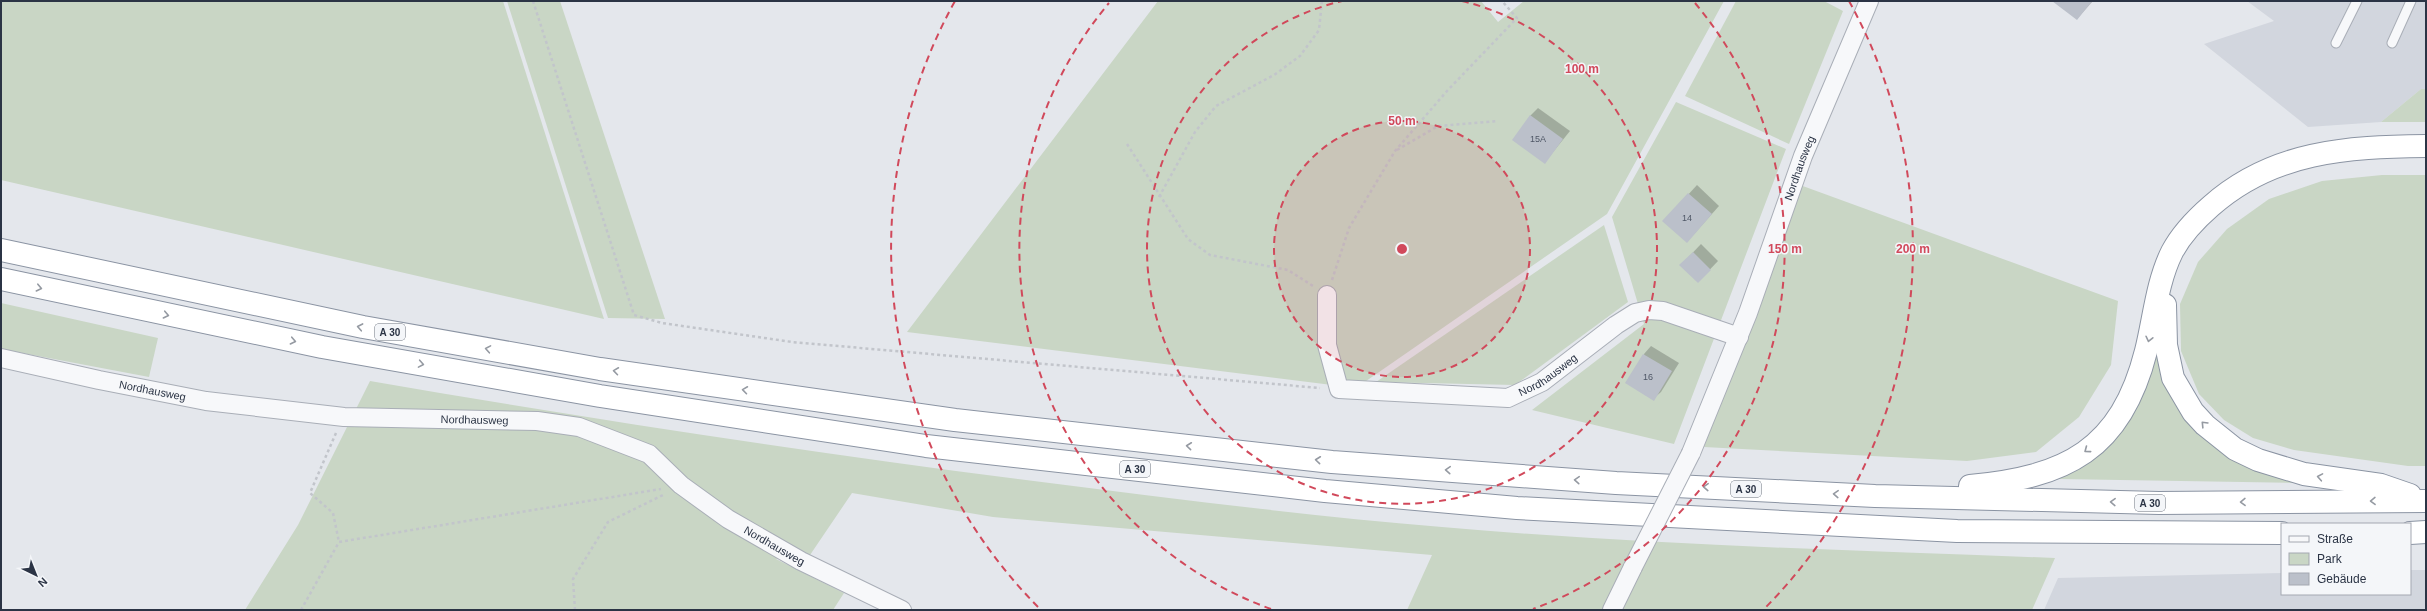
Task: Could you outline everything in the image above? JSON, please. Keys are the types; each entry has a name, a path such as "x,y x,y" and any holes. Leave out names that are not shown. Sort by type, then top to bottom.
{"highway":[{"path":"1875,496 2008,483 2044,474 2074,460 2095,444 2122,413 2146,353 2164,274 2172,252 2201,215 2224,194 2248,179 2274,166 2344,149 2426,146"},
{"name":"A 30","path":"1,250 363,327 600,369 955,420 1332,462 1616,483 1875,496 2159,503 2426,500"},
{"path":"2164,274 2168,363 2183,395 2205,425 2235,449 2258,460 2304,474 2381,485 2426,500"},
{"name":"A 30","path":"1,279 92,300 322,347 600,396 926,446 1302,488 1517,508 1957,531 2281,532"},
{"path":"2411,533 2426,532"}],"street":[{"name":"Nordhausweg","path":"1612,610 1691,452 1739,337 1803,156 1869,1"},
{"path":"1327,296 1327,345 1339,389"},
{"name":"Nordhausweg","path":"1339,389 1508,398 1542,382 1616,325 1635,313 1649,310 1663,311 1739,337"},
{"name":"Nordhausweg","path":"1,358 98,380 206,401 344,417 537,421 579,427 649,454 681,485 728,519 801,561 902,610"}],"lane":[{"path":"2336,43 2357,1"},
{"path":"2392,43 2411,1"}],"path":[{"path":"533,1 634,314 662,323 792,342 902,350 1339,389"},
{"path":"1159,197 1195,132 1216,106 1274,75 1300,56 1319,30 1322,1"},
{"path":"1127,144 1159,197 1188,239 1210,255 1288,270 1327,296 1349,228 1395,151 1446,92 1517,18 1502,1"},
{"path":"1395,151 1438,126 1497,121"},
{"path":"301,610 339,542 333,513 310,493 344,417"},
{"path":"339,542 681,485"},
{"path":"575,610 573,579 608,522 681,485"}],"shaded area":[{"path":"2247,1 2426,1 2426,89 2421,89 2381,122 2308,127 2204,44 2274,21"},
{"path":"2411,570 2426,570 2426,610 2044,610 2058,578 2281,573 2281,595 2411,595"}],"green space":[{"path":"1,1 503,1 604,319 1,180"},
{"path":"507,1 560,1 665,319 608,318"},
{"path":"1158,1 1481,1 1498,22 1524,1 1724,1 1607,214 1356,388 907,332"},
{"path":"1736,1 1824,1 1843,11 1789,144 1685,96"},
{"path":"2421,89 2426,89 2426,122 2381,122"},
{"path":"1676,102 1786,149 1674,444 1532,410 1644,324 1612,217"},
{"path":"2382,175 2426,175 2426,466 2408,466 2294,450 2253,438 2224,420 2199,394 2181,351 2180,304 2198,262 2227,229 2269,199 2322,181"},
{"path":"1800,185 2118,301 2111,365 2079,417 2036,452 1967,461 1704,447"},
{"path":"1604,225 1628,302 1515,385 1376,382"},
{"path":"1,303 158,338 149,377 1,349"},
{"path":"2157,343 2170,390 2300,483 2059,479 2081,466"},
{"path":"370,381 612,421 855,457 1018,479 1336,517 1518,533 1671,543 2055,558 2032,610 1407,610 1432,555 993,517 852,493 810,555 776,559 844,593 833,610 245,610 298,525"}],"building":[{"path":"2052,1 2092,1 2077,20"},
{"path":"1530,115 1563,139 1545,164 1512,140"},
{"path":"1688,193 1712,214 1687,243 1662,221"},
{"path":"1693,252 1711,270 1698,283 1679,265"},
{"path":"1643,354 1672,371 1654,401 1625,383"}]}
